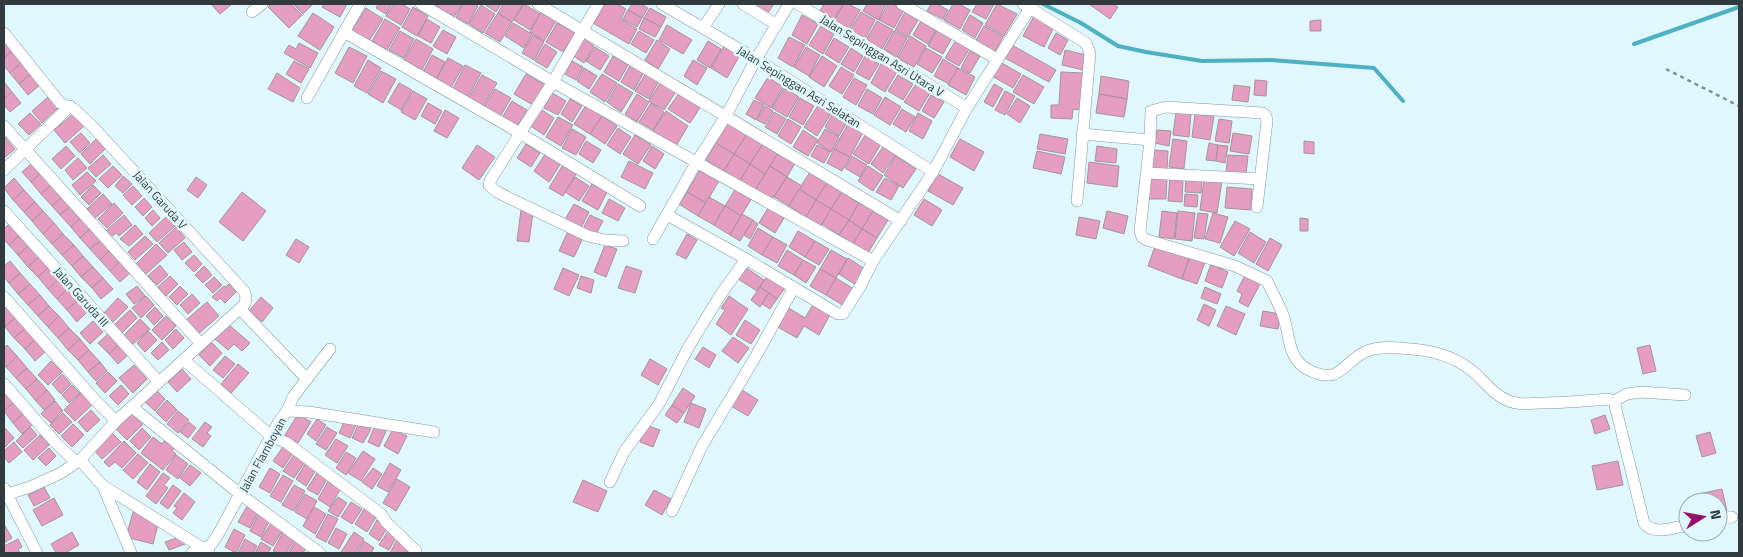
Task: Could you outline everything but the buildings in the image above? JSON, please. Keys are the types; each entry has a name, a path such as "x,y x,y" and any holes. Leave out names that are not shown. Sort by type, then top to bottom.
{"street":[{"path":"252,12 262,4"},
{"path":"307,98 360,4"},
{"path":"421,4 696,163 873,260"},
{"path":"538,4 901,221"},
{"path":"598,4 553,82 490,182 490,185 492,189 588,236 605,240 623,241"},
{"name":"Jalan Sepinggan Asri Selatan","path":"662,4 756,59 934,172"},
{"path":"703,28 719,4"},
{"path":"743,4 777,25"},
{"path":"653,239 696,163 726,116 756,59 789,4"},
{"name":"Jalan Sepinggan Asri Utara V","path":"798,4 967,108"},
{"path":"902,4 997,59"},
{"path":"667,214 838,314 843,314 860,287 873,260 934,172 967,108 1029,5 1086,43 1090,53 1077,201"},
{"path":"344,32 520,133 640,206"},
{"name":"Jalan Garuda V","path":"4,33 60,102 70,106 100,134 244,291 246,297 245,304 240,309"},
{"path":"4,170 70,106"},
{"path":"1256,207 1267,121 1263,113 1166,107 1151,111 1147,173 1140,231 1142,237 1235,266 1267,281 1283,316 1288,340 1296,361 1306,368 1325,376 1340,372 1352,360 1370,350 1393,348 1423,350 1454,358 1476,374 1494,394 1516,403 1555,403 1608,399 1614,401 1627,394 1641,392 1685,395"},
{"path":"4,126 201,344"},
{"path":"1082,134 1150,140"},
{"path":"1147,173 1260,178"},
{"name":"Jalan Garuda III","path":"4,212 159,382"},
{"path":"610,482 624,452 659,404 688,348 719,297 746,259"},
{"path":"672,511 702,446 756,356 794,287"},
{"path":"4,297 116,421"},
{"path":"37,553 6,491 30,487 61,473 78,461 116,421 240,309 307,379"},
{"name":"Jalan Flamboyan","path":"208,551 271,436 288,411 293,397 330,349"},
{"path":"184,360 271,436 287,443 381,514 386,522 416,551"},
{"path":"4,384 55,442 78,461 102,485 208,551"},
{"path":"1614,401 1644,523 1648,528 1654,530 1678,526"},
{"path":"132,407 240,494 320,553"},
{"path":"288,411 309,412 434,432"},
{"path":"102,485 131,553"},
{"path":"1728,519 1732,518"},
{"path":"192,553 208,551"}],"path":[{"path":"1666,69 1739,106"}],"waterway":[{"path":"1043,4 1081,23 1118,46 1146,52 1202,61 1271,60 1374,68 1403,101"},
{"path":"1634,44 1739,7"}]}
